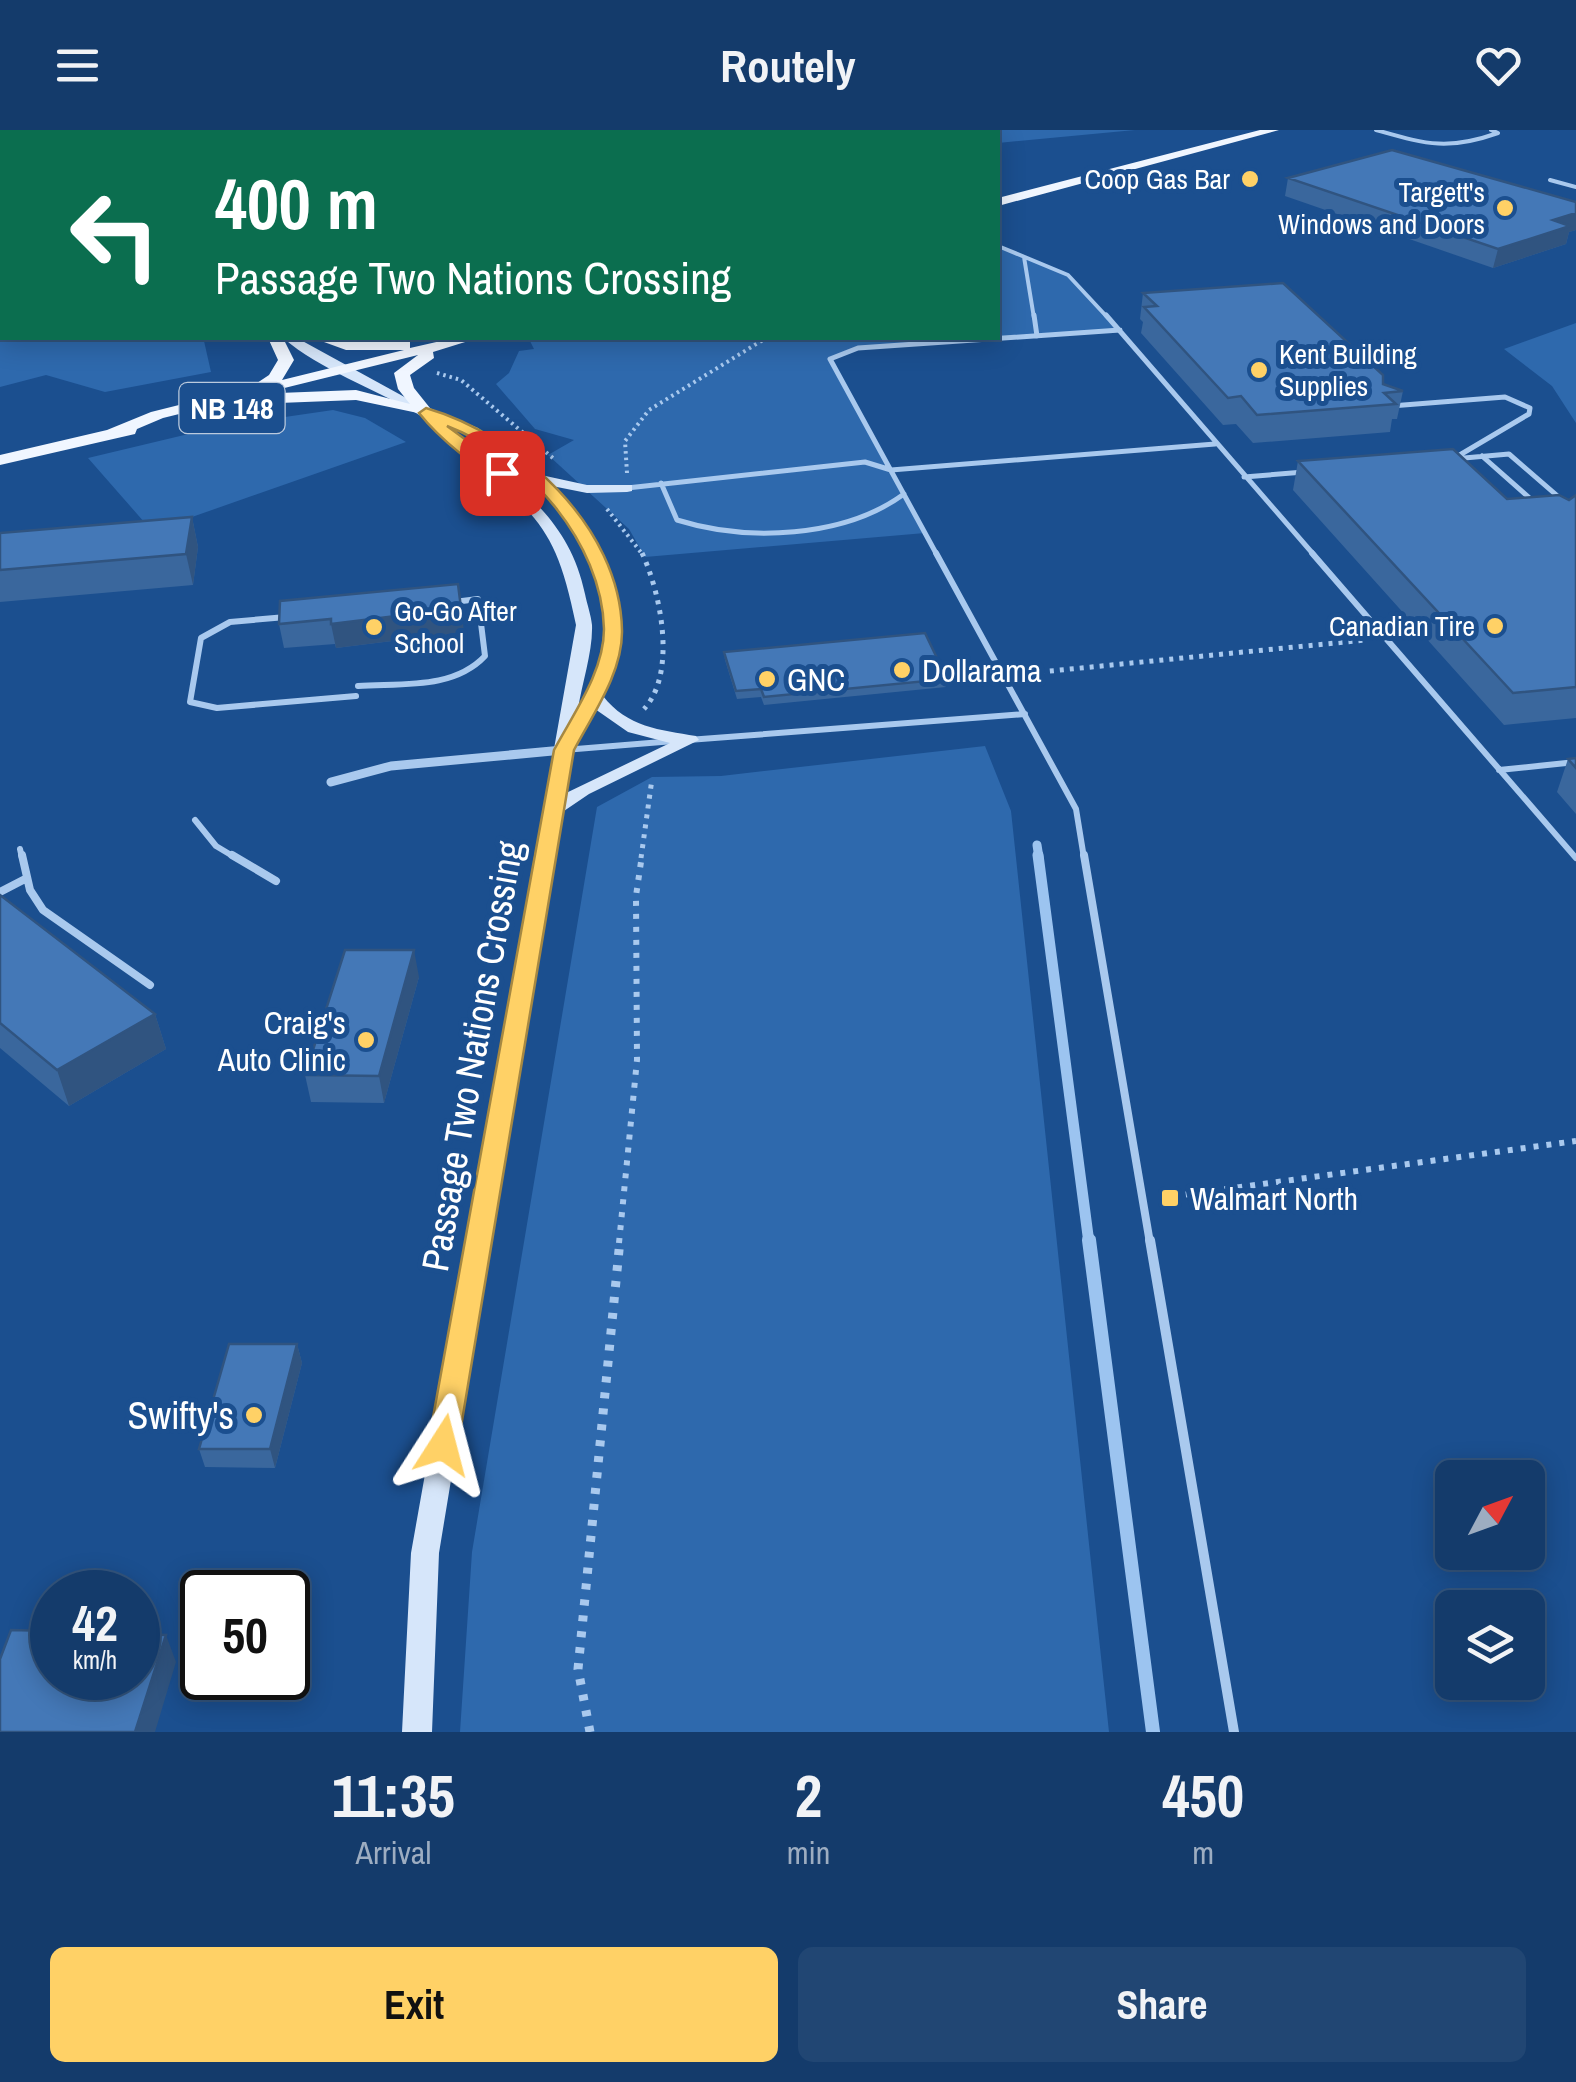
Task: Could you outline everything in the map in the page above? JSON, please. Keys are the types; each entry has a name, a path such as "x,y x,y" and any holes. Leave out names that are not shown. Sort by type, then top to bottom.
{"main road":[{"path":"1000,201 1274,130"},
{"path":"251,397 274,378 286,360 277,340"},
{"name":"Passage Two Nations Crossing","path":"292,340 426,413 471,430 539,478 573,519 592,550 612,608 607,660 564,750"},
{"path":"326,340 346,346 387,347 449,340"},
{"name":"NB 148","path":"0,460 114,432 166,424 251,397 314,387 345,371 460,340"},
{"path":"426,413 406,389 402,373 418,360 463,340"},
{"path":"251,397 356,395 426,413"},
{"name":"Passage Two Nations Crossing","path":"417,1732 425,1553 584,625 570,558 533,502 502,473 450,438 426,413"},
{"path":"539,478 587,489 628,488"},
{"path":"573,519 580,506 594,498 628,488"},
{"path":"593,695 624,726 651,736 690,740"},
{"path":"553,810 583,790 690,740"}],"street":[{"path":"331,782 390,766 564,750"}],"lane":[{"path":"1376,130 1450,147 1498,133 1491,130"},
{"path":"1384,132 1393,130"},
{"path":"1550,180 1576,187"},
{"path":"1000,247 1068,275 1120,330 1576,858"},
{"path":"1024,257 1037,336"},
{"path":"1000,338 1120,330"},
{"path":"977,340 858,348 830,359 1076,809 1234,1732"},
{"path":"1382,407 1506,398 1530,408 1529,414 1454,459"},
{"path":"628,488 866,462 891,470 1215,444"},
{"path":"1440,460 1509,454 1576,512"},
{"path":"1482,456 1546,512"},
{"path":"1244,477 1316,471"},
{"path":"661,483 677,520 697,529 842,524 875,514 904,494"},
{"path":"358,686 452,677 476,667 484,656 478,600 441,603"},
{"path":"292,616 237,621 206,632 201,638 190,702 217,708 356,696"},
{"path":"564,750 1025,714"},
{"path":"1499,770 1576,762"},
{"path":"194,820 216,846 276,881"},
{"path":"20,850 27,878 43,910 150,985"},
{"path":"0,892 27,878"}],"path":[{"path":"629,529 625,441 649,410 763,340"},
{"path":"1004,675 1384,639"},
{"path":"590,1732 578,1669 637,1060 636,896 655,758"},
{"path":"1144,1200 1576,1141"}],"shaded area":[{"path":"1000,130 1135,130 1000,143"},
{"path":"1000,247 1068,275 1120,330 1000,338"},
{"path":"1576,323 1576,423 1552,386 1504,349"},
{"path":"0,340 202,340 211,372 105,392 46,375 0,387"},
{"path":"530,340 974,340 858,348 831,359 925,533 645,557 629,529 548,455 574,440 535,429 496,384 509,373 519,351 534,349"},
{"path":"333,410 365,418 406,442 152,531 88,458 222,426"},
{"path":"985,746 1011,811 1109,1732 460,1732 472,1552 597,807 652,777 721,776"}],"building":[{"path":"1392,150 1576,202 1576,213 1553,220 1570,226 1498,249 1288,178"},
{"name":"Kent Building Supplies","path":"1283,283 1383,375 1383,384 1403,391 1384,393 1396,404 1257,415 1241,396 1228,398 1144,307 1157,306 1143,293"},
{"name":"Canadian Tire","path":"1453,449 1507,499 1559,495 1569,500 1576,495 1576,687 1513,693 1298,461"},
{"path":"192,517 186,554 0,570 0,533"},
{"path":"458,584 461,608 331,624 331,619 279,624 280,601"},
{"path":"925,633 947,679 764,697 761,689 736,691 724,652"},
{"path":"0,895 155,1014 57,1070 0,1023"},
{"name":"Craig's Auto Clinic","path":"345,950 414,950 379,1076 305,1075"},
{"name":"Swifty's","path":"229,1344 297,1344 270,1449 199,1449"},
{"path":"11,1630 30,1630 30,1700 145,1700 135,1732 0,1732 0,1659"}],"waterway":[{"path":"1037,845 1039,858"},
{"path":"1038,855 1089,1243"},
{"path":"1089,1240 1153,1732"}],"place":[{"name":"Coop Gas Bar","path":"1250,179"},
{"name":"Targett's Windows and Doors","path":"1505,208"},
{"name":"Kent Building Supplies","path":"1259,370"},
{"name":"Canadian Tire","path":"1495,626"},
{"name":"Go-Go After School","path":"374,627"},
{"name":"Dollarama","path":"902,670"},
{"name":"GNC","path":"767,679"},
{"name":"Craig's Auto Clinic","path":"366,1040"},
{"name":"Walmart North","path":"1170,1198"},
{"name":"Swifty's","path":"254,1415"}],"route":[{"path":"443,1445 564,750 604,674 613,632 605,580 592,550 573,519 539,478 471,430 426,413 450,438 502,473"}]}
